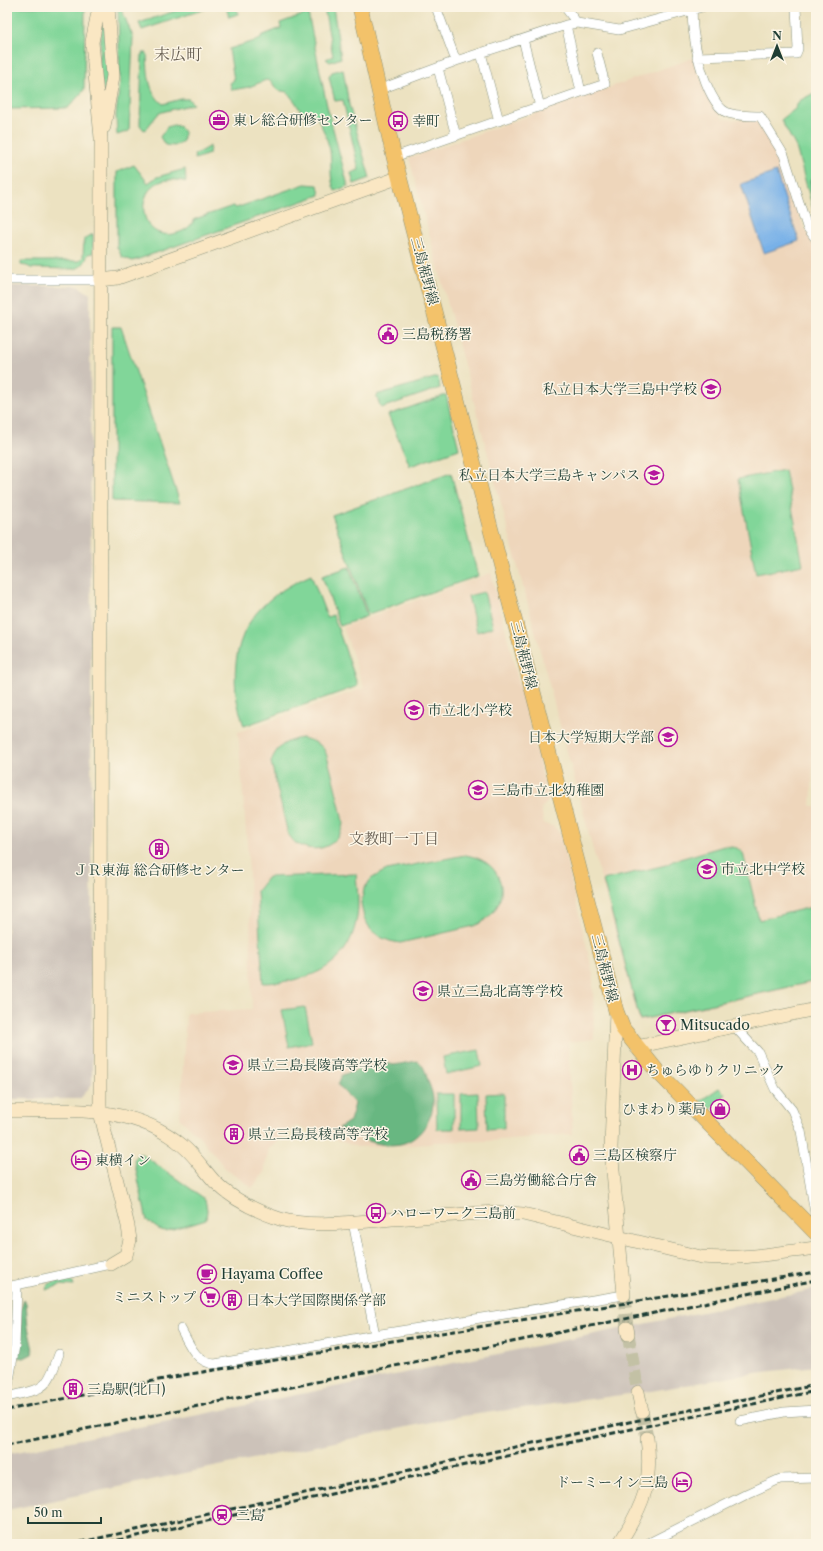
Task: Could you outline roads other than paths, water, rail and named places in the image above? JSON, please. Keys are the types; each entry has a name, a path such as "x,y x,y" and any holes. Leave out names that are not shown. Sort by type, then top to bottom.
{"main road":[{"name":"三島裾野線","path":"360,7 394,157 616,1011 623,1029 636,1047 657,1071 815,1225"}],"street":[{"path":"7,1288 111,1264 126,1255 130,1240 128,1226 100,1112 101,138 92,42 99,7"},
{"path":"101,138 113,76 108,7"},
{"path":"436,7 456,61"},
{"path":"565,7 577,24"},
{"path":"378,90 456,61 566,25 577,24 619,30 702,7"},
{"path":"697,56 796,54 798,49 796,7"},
{"path":"693,9 697,56 708,85 717,103 726,112 736,115 760,116 784,155 807,227 816,239"},
{"path":"566,25 581,92"},
{"path":"523,39 540,107"},
{"path":"394,157 605,84 597,53"},
{"path":"481,54 499,121"},
{"path":"438,68 456,136"},
{"path":"7,280 100,280 118,278 400,177"},
{"path":"636,1047 816,1010"},
{"path":"181,1329 190,1347 201,1360 207,1364 215,1364 375,1335 624,1295 610,1148 616,1011"},
{"path":"735,1027 758,1052 775,1089 789,1106 797,1120 801,1131 815,1225"},
{"path":"7,1111 100,1112 126,1115 147,1123 169,1135 184,1147 216,1183 251,1209 282,1220 317,1223 353,1222 494,1212 523,1214 701,1257 729,1259 816,1248"},
{"path":"353,1222 375,1335"},
{"path":"7,1392 15,1346 17,1285"},
{"path":"7,1397 46,1385 59,1354"},
{"path":"638,1392 642,1411"},
{"path":"740,1421 784,1412 816,1410"},
{"path":"620,1544 634,1521 643,1499 650,1462 648,1438"},
{"path":"647,1544 780,1479 816,1478"}],"water":[{"path":"776,172 799,241 764,253 741,184"}],"tunnel":[{"path":"624,1295 627,1328"},
{"path":"628,1334 638,1392"},
{"path":"642,1411 647,1438"}],"railway":[{"path":"7,1410 184,1375 816,1272"},
{"path":"7,1445 816,1280"},
{"path":"72,1544 629,1422 816,1385"},
{"path":"100,1544 632,1429 816,1391"}],"place":[{"name":"東レ総合研修センター","path":"219,120"},
{"name":"幸町","path":"398,121"},
{"name":"三島税務署","path":"388,334"},
{"name":"私立日本大学三島中学校","path":"711,389"},
{"name":"私立日本大学三島キャンパス","path":"654,475"},
{"name":"市立北小学校","path":"414,710"},
{"name":"日本大学短期大学部","path":"668,737"},
{"name":"三島市立北幼稚園","path":"478,790"},
{"name":"ＪＲ東海 総合研修センター","path":"159,849"},
{"name":"市立北中学校","path":"707,869"},
{"name":"県立三島北高等学校","path":"423,991"},
{"name":"Mitsucado","path":"666,1025"},
{"name":"県立三島長陵高等学校","path":"233,1065"},
{"name":"ちゅらゆりクリニック","path":"632,1070"},
{"name":"ひまわり薬局","path":"720,1109"},
{"name":"県立三島長稜高等学校","path":"234,1134"},
{"name":"三島区検察庁","path":"579,1155"},
{"name":"東横イン","path":"81,1160"},
{"name":"三島労働総合庁舎","path":"471,1180"},
{"name":"ハローワーク三島前","path":"376,1213"},
{"name":"Hayama Coffee","path":"207,1274"},
{"name":"ミニストップ","path":"210,1297"},
{"name":"日本大学国際関係学部","path":"232,1300"},
{"name":"三島駅(北口)","path":"73,1389"},
{"name":"ドーミーイン三島","path":"682,1482"},
{"name":"三島","path":"222,1515"}],"district":[{"name":"末広町","path":"178,54"},
{"name":"文教町一丁目","path":"394,839"}]}
